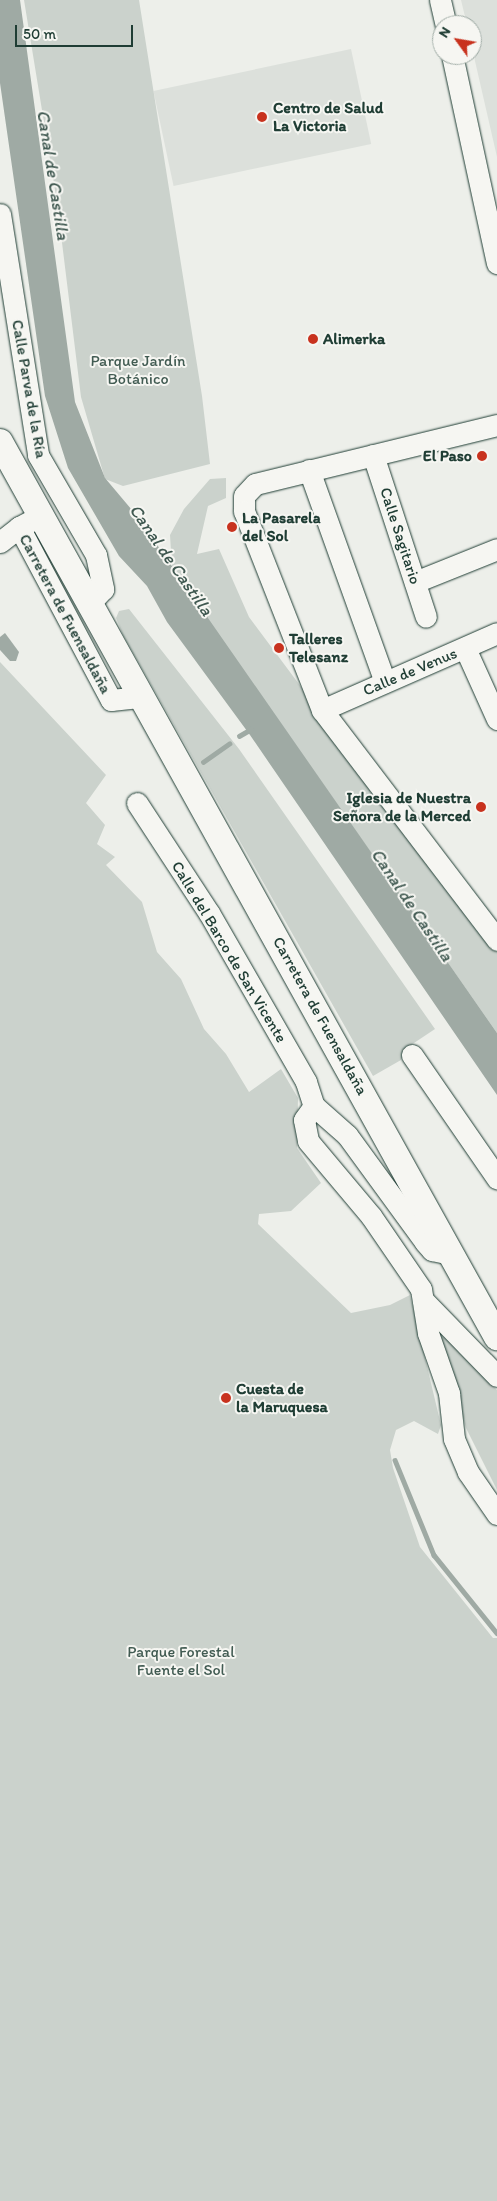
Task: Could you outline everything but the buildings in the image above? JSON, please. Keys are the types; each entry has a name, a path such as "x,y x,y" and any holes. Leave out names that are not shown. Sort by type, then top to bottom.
{"main road":[{"name":"Carretera de Fuensaldaña","path":"0,442 29,522 89,604 497,1337"}],"street":[{"path":"440,0 444,15"},
{"path":"454,65 497,263"},
{"name":"Calle Parva de la Ría","path":"0,214 38,455 96,556 102,589 89,604"},
{"path":"497,425 254,484 244,496 244,511 322,710 497,940"},
{"name":"Calle Sagitario","path":"373,455 426,617"},
{"path":"309,470 385,682"},
{"name":"Carretera de Fuensaldaña","path":"0,542 29,522 111,700 142,697"},
{"path":"415,582 497,550"},
{"name":"Calle de Venus","path":"322,710 497,633"},
{"path":"465,648 497,719"},
{"name":"Calle del Barco de San Vicente","path":"137,802 209,913 306,1082 314,1106"},
{"path":"412,1055 497,1178"},
{"path":"451,1254 432,1250 347,1135 314,1106 304,1120 308,1141 371,1216 421,1289 428,1333 449,1393 454,1439 468,1472 497,1514"},
{"path":"422,1300 497,1376"}],"shaded area":[{"path":"0,0 20,0 75,402 105,478 137,516 497,1033 497,1095 250,735 167,622 147,586 119,556 68,468 45,396 0,83"},
{"path":"461,0 497,0 497,157 476,65 482,65 482,15 465,15"},
{"name":"Centro de Salud La Victoria","path":"351,49 371,144 174,186 153,91"},
{"path":"5,633 19,652 16,661 10,661 0,650 0,637"}],"green space":[{"name":"Parque Jardín Botánico","path":"24,0 139,0 202,396 210,464 123,486 105,479 81,397 57,202"},
{"path":"226,478 226,498 208,506 197,554 219,549 249,617 497,950 497,1033 172,568 170,535 184,509 210,479"},
{"path":"129,609 239,749 435,1029 408,1047 401,1060 373,1076 123,635 116,618 119,611"},
{"name":"Parque Forestal Fuente el Sol","path":"0,662 106,775 86,803 105,825 97,844 115,857 106,865 142,902 157,952 181,979 204,1029 226,1054 249,1092 281,1069 298,1098 297,1148 321,1183 291,1211 259,1214 258,1224 351,1313 390,1305 410,1295 441,1425 438,1434 414,1421 396,1430 390,1450 393,1468 420,1547 493,1638 497,1638 497,2201 0,2201"},
{"path":"445,1337 497,1390 497,1490 466,1428 441,1338"}],"waterway":[{"path":"239,736 251,729"},
{"path":"203,762 229,744"},
{"path":"395,1460 434,1555 497,1633"}],"place":[{"name":"Centro de Salud La Victoria","path":"262,117"},
{"name":"Alimerka","path":"313,339"},
{"name":"El Paso","path":"482,456"},
{"name":"La Pasarela del Sol","path":"232,527"},
{"name":"Talleres Telesanz","path":"279,648"},
{"name":"Iglesia de Nuestra Señora de la Merced","path":"481,807"},
{"name":"Cuesta de la Maruquesa","path":"226,1398"}],"water label":[{"name":"Canal de Castilla","path":"53,175"},
{"name":"Canal de Castilla","path":"171,560"},
{"name":"Canal de Castilla","path":"412,905"}]}
